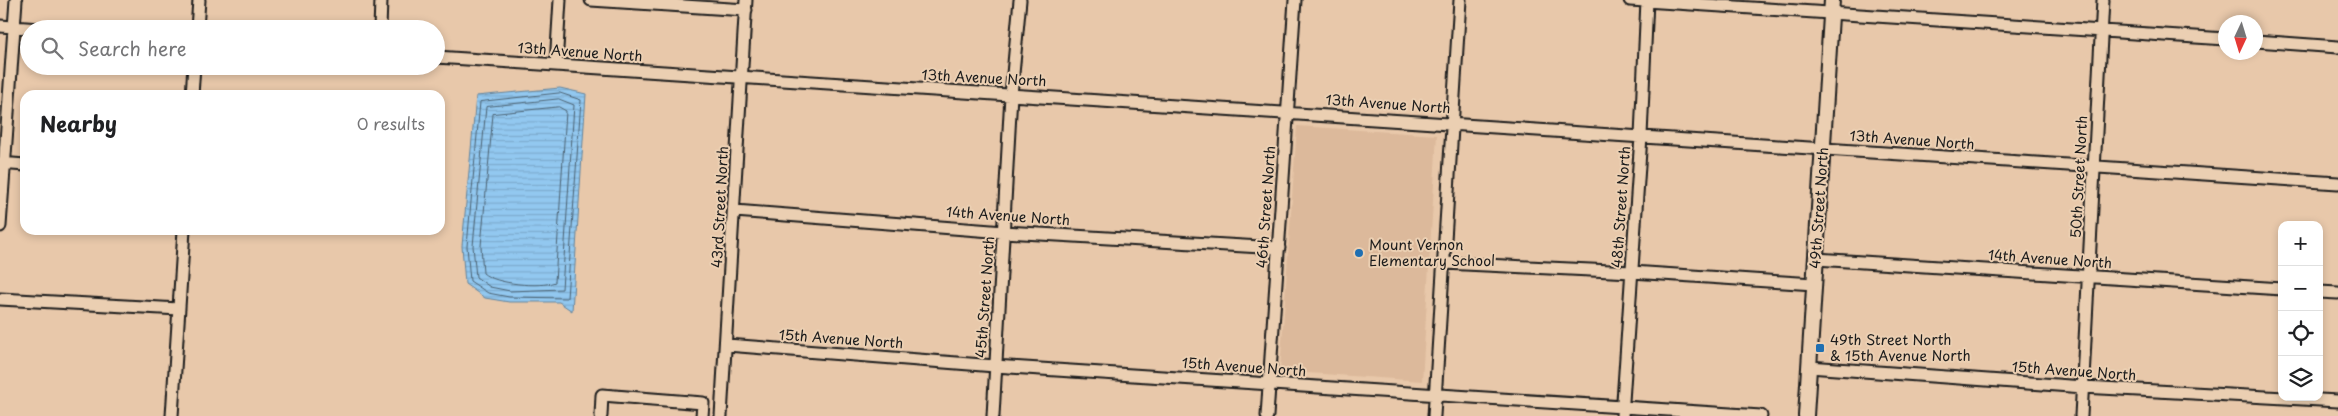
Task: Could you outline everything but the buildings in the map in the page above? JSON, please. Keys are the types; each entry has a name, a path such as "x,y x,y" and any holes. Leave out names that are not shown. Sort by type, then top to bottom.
{"main road":[{"name":"49th Street North","path":"1806,416 1832,7"}],"street":[{"path":"0,226 2,163 16,0"},
{"path":"198,20 199,0"},
{"path":"381,20 382,0"},
{"path":"556,65 560,0"},
{"path":"591,0 746,5"},
{"name":"45th Street North","path":"993,416 1011,95 1020,0"},
{"name":"46th Street North","path":"1267,416 1295,0"},
{"path":"1434,416 1460,0"},
{"path":"1630,0 1832,7 2101,32 2218,39"},
{"name":"50th Street North","path":"2082,416 2103,0"},
{"name":"48th Street North","path":"1622,412 1641,136 1647,1"},
{"name":"43rd Street North","path":"721,416 727,345 740,78 746,5"},
{"path":"0,26 20,27"},
{"path":"2263,41 2338,46"},
{"name":"13th Avenue North","path":"445,58 2338,183"},
{"path":"192,90 193,75"},
{"path":"2,163 20,165"},
{"name":"14th Avenue North","path":"735,211 1004,232 1279,248"},
{"path":"172,416 184,235"},
{"name":"14th Avenue North","path":"1816,259 2278,289"},
{"path":"1444,263 1632,272 1814,284"},
{"path":"2323,292 2338,293"},
{"path":"0,299 179,309"},
{"name":"15th Avenue North","path":"727,345 995,366 1435,395 1622,412 1760,416"},
{"name":"15th Avenue North","path":"1809,367 2083,387 2338,401"},
{"path":"601,416 602,395 702,403 702,416"}],"shaded area":[{"name":"Mount Vernon Elementary School","path":"1297,126 1437,135 1422,381 1280,371"}],"water":[{"path":"560,88 586,94 572,311 559,302 509,302 485,298 465,284 462,246 476,96"}],"place":[{"name":"Mount Vernon Elementary School","path":"1359,253"},
{"name":"49th Street North & 15th Avenue North","path":"1820,348"}]}
